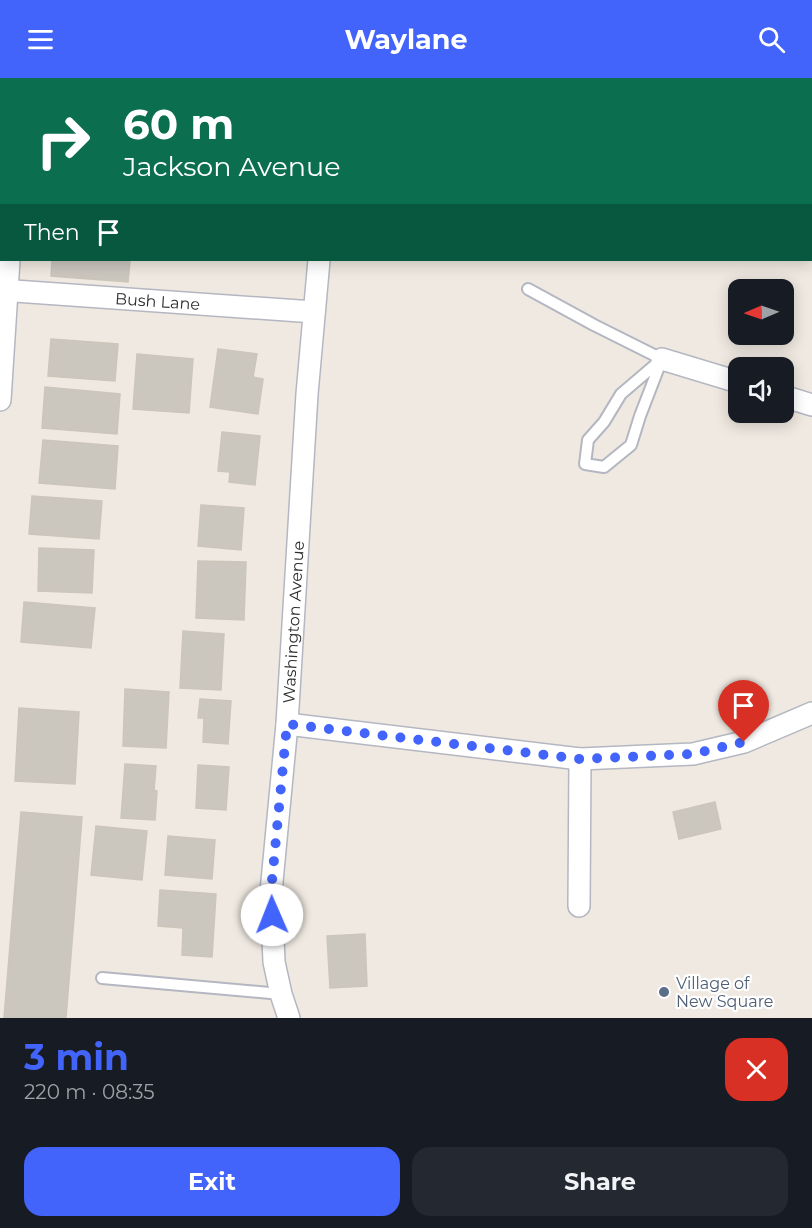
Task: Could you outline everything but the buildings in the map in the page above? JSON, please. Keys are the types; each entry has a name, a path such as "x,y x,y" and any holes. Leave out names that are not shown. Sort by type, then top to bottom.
{"street":[{"path":"0,400 4,290 9,261"},
{"name":"Washington Avenue","path":"289,1018 280,994 274,962 271,891 287,724 307,394 319,261"},
{"name":"Bush Lane","path":"4,290 314,312"},
{"path":"662,359 728,379"},
{"path":"794,399 812,405"},
{"path":"287,724 580,759 693,754 744,742 812,713"},
{"path":"579,906 580,759"}],"lane":[{"path":"528,289 662,359"},
{"path":"662,359 631,446 604,467 585,464 588,440 604,422 621,394 662,359"},
{"path":"102,978 280,994"}],"place":[{"name":"Village of New Square","path":"664,992"}],"route":[{"path":"272,915 271,891 287,724 580,759 693,754 744,742"}]}
